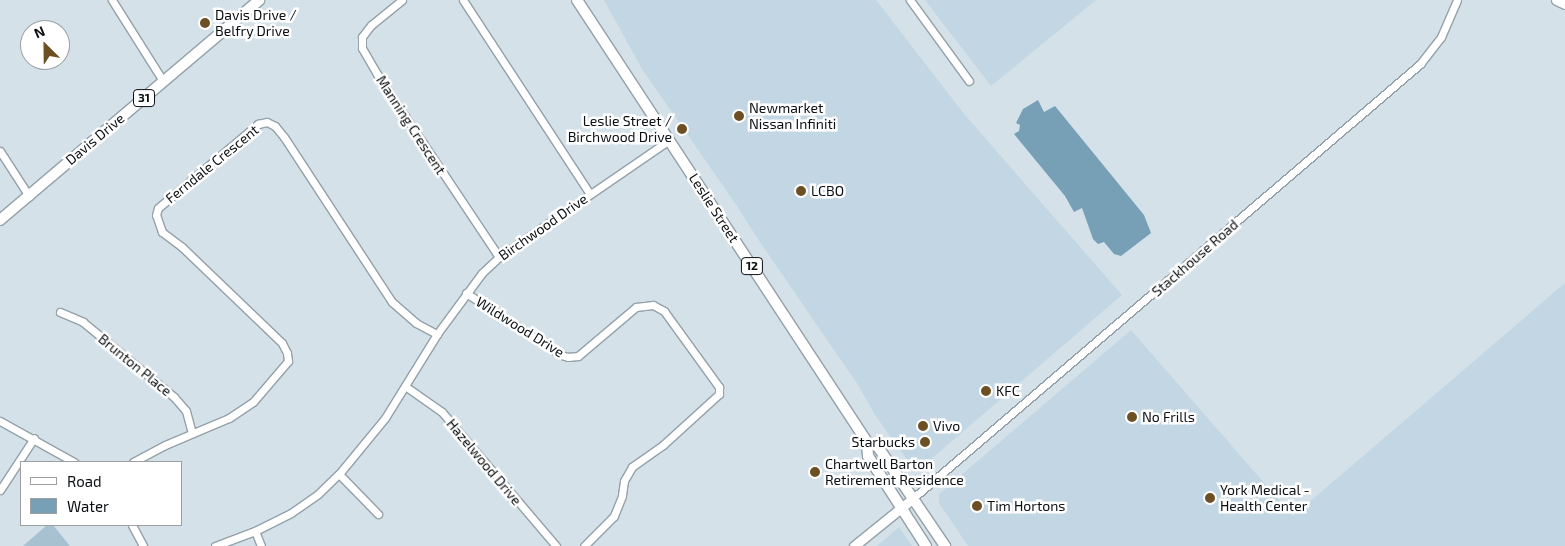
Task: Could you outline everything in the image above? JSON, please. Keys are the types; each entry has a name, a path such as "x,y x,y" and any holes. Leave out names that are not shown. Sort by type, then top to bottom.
{"main road":[{"name":"Davis Drive","path":"0,220 259,0"},
{"name":"Leslie Street","path":"577,0 867,442 868,456 926,546"},
{"name":"Leslie Street","path":"867,442 878,447 945,546"}],"street":[{"path":"112,0 163,81"},
{"name":"Manning Crescent","path":"402,0 371,25 362,36 362,48 377,74 499,257"},
{"path":"463,0 590,194"},
{"path":"910,0 969,81"},
{"name":"Stackhouse Road","path":"912,499 1420,64 1441,37 1456,0"},
{"path":"1556,0 1565,4"},
{"name":"Ferndale Crescent","path":"136,461 192,433 229,418 253,402 288,361 288,353 282,343 182,246 162,232 156,215 158,208 258,124 267,122 275,126 392,302 416,323 437,334"},
{"name":"Birchwood Drive","path":"405,386 437,334 466,293 499,257 669,140"},
{"path":"0,151 29,196"},
{"name":"Wildwood Drive","path":"466,293 561,356 568,357 578,356 636,307 643,304 653,304 664,311 719,387 719,394 663,445 632,467 624,481 622,496 614,516 584,546"},
{"name":"Brunton Place","path":"60,312 83,322 174,397 186,410 192,433"},
{"path":"214,546 255,531 291,513 318,494 339,474 385,418 405,386"},
{"name":"Hazelwood Drive","path":"405,386 442,412 556,546"},
{"path":"0,421 34,438 72,461"},
{"path":"20,461 34,438"},
{"path":"0,490 20,461"},
{"path":"339,474 378,514"},
{"path":"854,546 912,499"},
{"path":"133,526 143,546"},
{"path":"255,531 261,546"}],"shaded area":[{"path":"604,0 876,0 965,115 1122,295 916,472 875,415 858,385 642,69"},
{"path":"925,0 1096,0 991,86"},
{"path":"1565,283 1565,546 968,546 939,503 939,494 1131,330 1293,516"},
{"path":"46,526 54,526 70,546 23,546"},
{"path":"899,527 912,546 877,546"}],"water":[{"path":"1038,100 1044,112 1055,106 1144,215 1151,233 1121,256 1114,254 1104,242 1098,244 1093,239 1082,208 1074,212 1065,196 1014,134 1019,131 1020,125 1016,123 1023,109"}],"place":[{"name":"Davis Drive / Belfry Drive","path":"205,23"},
{"name":"Newmarket Nissan Infiniti","path":"739,116"},
{"name":"Leslie Street / Birchwood Drive","path":"682,129"},
{"name":"LCBO","path":"801,191"},
{"name":"KFC","path":"986,391"},
{"name":"No Frills","path":"1132,417"},
{"name":"Vivo","path":"923,426"},
{"name":"Starbucks","path":"925,442"},
{"name":"Chartwell Barton Retirement Residence","path":"815,472"},
{"name":"York Medical - Health Center","path":"1210,498"},
{"name":"Tim Hortons","path":"977,506"}]}
